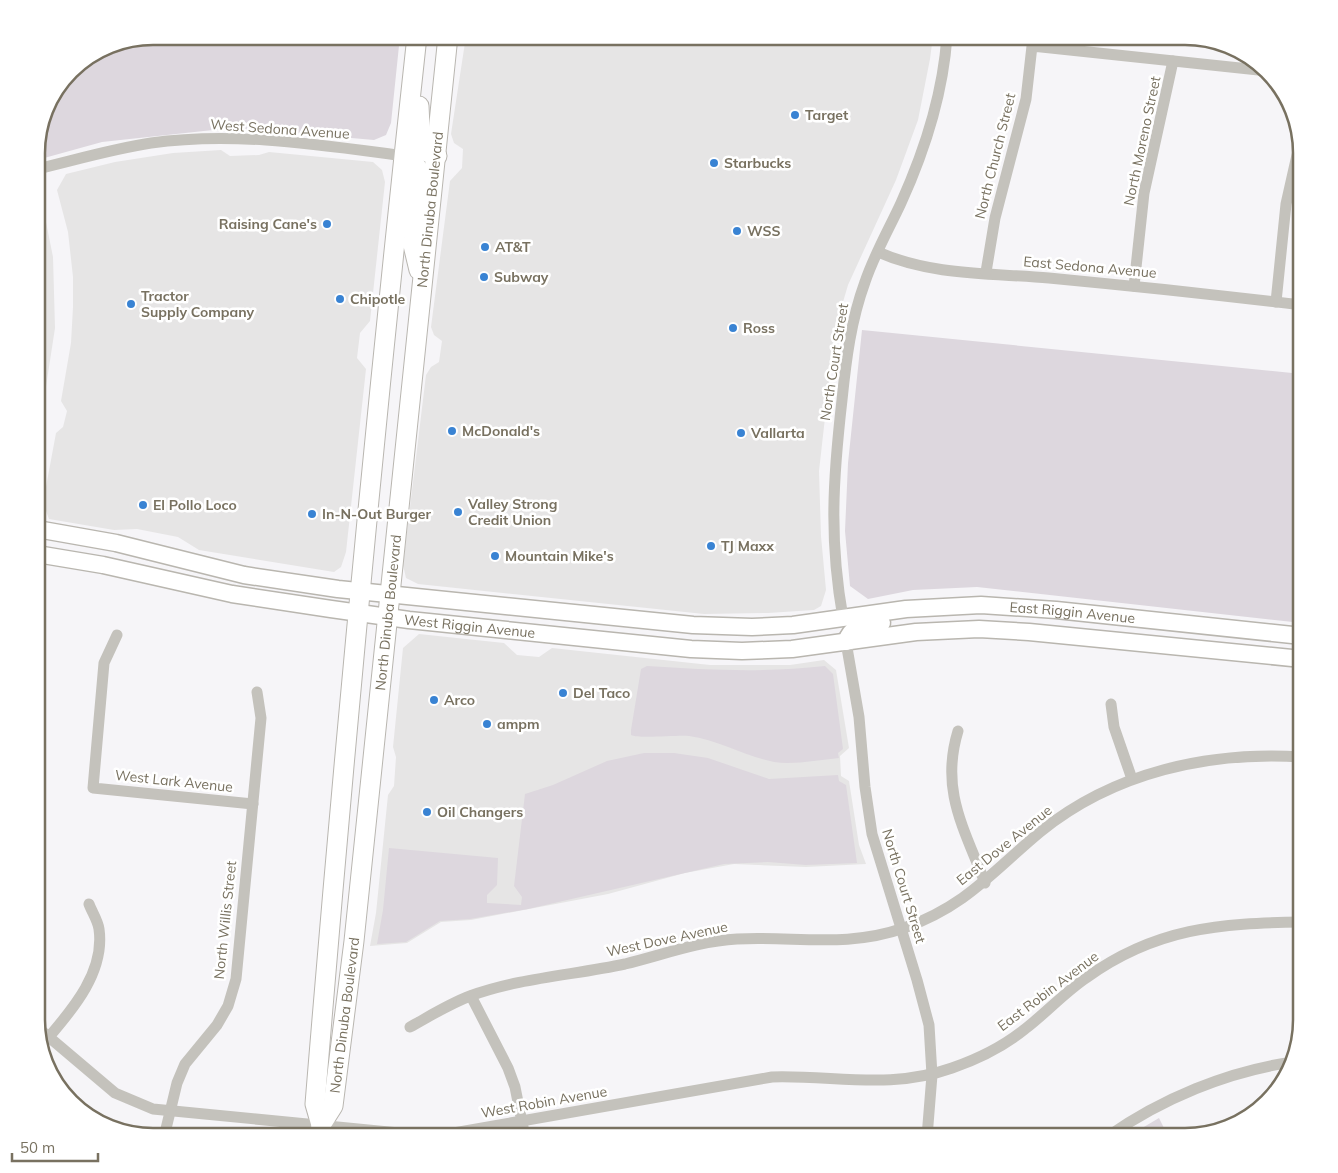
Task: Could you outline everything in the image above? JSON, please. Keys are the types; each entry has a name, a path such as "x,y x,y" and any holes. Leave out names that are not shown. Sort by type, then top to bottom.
{"main road":[{"name":"North Dinuba Boulevard","path":"319,1128 315,1104 359,613 417,45"},
{"path":"417,45 421,147 436,156"},
{"name":"North Dinuba Boulevard","path":"322,1128 333,1106 355,933 447,45"},
{"path":"405,156 411,158 419,172 413,245 422,283"},
{"name":"West Riggin Avenue","path":"45,531 116,543 244,575 361,592 706,626 752,627 793,625 843,618"},
{"name":"West Riggin Avenue","path":"45,555 103,565 244,596 387,617 678,648 767,650 846,642"},
{"name":"East Riggin Avenue","path":"843,618 943,606 1031,608 1293,635"},
{"path":"846,642 849,634 855,628 911,619 996,614 1031,608"},
{"path":"678,648 818,636 837,632 842,626 843,618"},
{"name":"East Riggin Avenue","path":"846,642 916,632 992,629 1293,659"}],"street":[{"name":"North Court Street","path":"843,618 834,549 832,503 834,465 851,331 865,279 902,201 927,136 940,91 946,45"},
{"name":"North Church Street","path":"986,272 995,218 1026,99 1032,46 1173,61"},
{"path":"1173,61 1253,69"},
{"name":"North Moreno Street","path":"1134,286 1144,193 1173,61"},
{"name":"West Sedona Avenue","path":"45,166 65,160 143,144 199,139 304,143 405,156"},
{"path":"1276,302 1286,204 1293,173"},
{"name":"East Sedona Avenue","path":"878,252 899,261 935,270 986,272 1134,286 1293,304"},
{"name":"West Lark Avenue","path":"117,635 104,663 93,788 253,804"},
{"name":"North Court Street","path":"846,642 859,717 869,821 926,1010 931,1046 932,1075 929,1128"},
{"name":"North Willis Street","path":"166,1128 177,1083 185,1064 217,1024 228,1006 236,979 261,718 257,692"},
{"path":"1111,704 1114,727 1132,779"},
{"path":"958,730 951,753 950,779 955,805 985,883"},
{"name":"East Dove Avenue","path":"901,929 950,908 985,883 1057,820 1099,795 1132,779 1207,760 1265,756 1293,757"},
{"path":"48,1038 73,1009 86,987 93,969 99,948 99,928 89,904"},
{"name":"East Robin Avenue","path":"932,1075 970,1062 997,1048 1025,1030 1086,977 1145,945 1180,932 1221,925 1293,922"},
{"name":"West Dove Avenue","path":"410,1027 471,996 507,985 622,964 716,941 762,938 841,941 882,935 901,929"},
{"path":"471,996 508,1068 515,1087 523,1128"},
{"name":"West Robin Avenue","path":"48,1038 115,1093 144,1106 170,1112 296,1128"},
{"path":"1122,1128 1152,1110 1191,1092 1236,1075 1284,1064"},
{"name":"West Robin Avenue","path":"480,1128 772,1077 798,1076 874,1082 932,1075"}],"shaded area":[{"path":"153,45 399,45 391,123 386,135 374,140 262,130 213,130 102,142 45,158 46,139 53,112 67,87 93,63 118,51 132,47"},
{"path":"465,45 932,45 918,120 896,180 848,285 835,329 819,471 821,536 826,590 821,606 814,610 704,614 418,584 406,578 403,565 426,375 431,367 439,362 442,341 434,335 431,327 450,181 462,168 463,149 454,143 451,134"},
{"path":"221,150 230,156 259,155 269,152 373,162 382,170 385,182 370,321 360,333 357,358 366,369 346,552 341,567 334,572 199,550 178,537 137,529 114,530 49,519 45,508 45,492 56,433 63,427 67,411 61,401 71,343 73,307 73,277 68,232 57,190 66,174 115,162 173,153"},
{"path":"45,217 53,257 55,328 45,393"},
{"path":"862,330 1293,373 1293,622 977,587 913,590 868,599 850,586 845,531 848,463"},
{"path":"419,634 504,643 517,655 539,657 552,648 710,665 790,665 824,660 836,670 849,748 840,756 841,776 849,781 859,845 866,864 806,867 734,864 685,873 608,894 471,920 441,922 407,943 370,946 376,913 388,795 394,786 396,757 393,747 403,648"},
{"path":"647,666 714,670 758,670 825,666 833,674 843,749 838,753 839,758 782,763 752,756 700,738 689,736 641,737 631,735 641,669"},
{"path":"644,753 674,753 708,758 769,779 838,775 839,781 846,785 857,863 806,865 768,862 724,864 528,909 470,919 440,921 406,942 377,944 383,910 389,848 498,858 497,885 487,895 487,903 521,905 522,897 514,886 525,794 553,785 607,761"},
{"path":"1159,1118 1164,1128 1142,1128"}],"place":[{"name":"Target","path":"795,115"},
{"name":"Starbucks","path":"714,163"},
{"name":"Raising Cane's","path":"327,224"},
{"name":"WSS","path":"737,231"},
{"name":"AT&T","path":"485,247"},
{"name":"Subway","path":"484,277"},
{"name":"Chipotle","path":"340,299"},
{"name":"Tractor Supply Company","path":"131,304"},
{"name":"Ross","path":"733,328"},
{"name":"McDonald's","path":"452,431"},
{"name":"Vallarta","path":"741,433"},
{"name":"El Pollo Loco","path":"143,505"},
{"name":"Valley Strong Credit Union","path":"458,512"},
{"name":"In-N-Out Burger","path":"312,514"},
{"name":"TJ Maxx","path":"711,546"},
{"name":"Mountain Mike's","path":"495,556"},
{"name":"Del Taco","path":"563,693"},
{"name":"Arco","path":"434,700"},
{"name":"ampm","path":"487,724"},
{"name":"Oil Changers","path":"427,812"}]}
